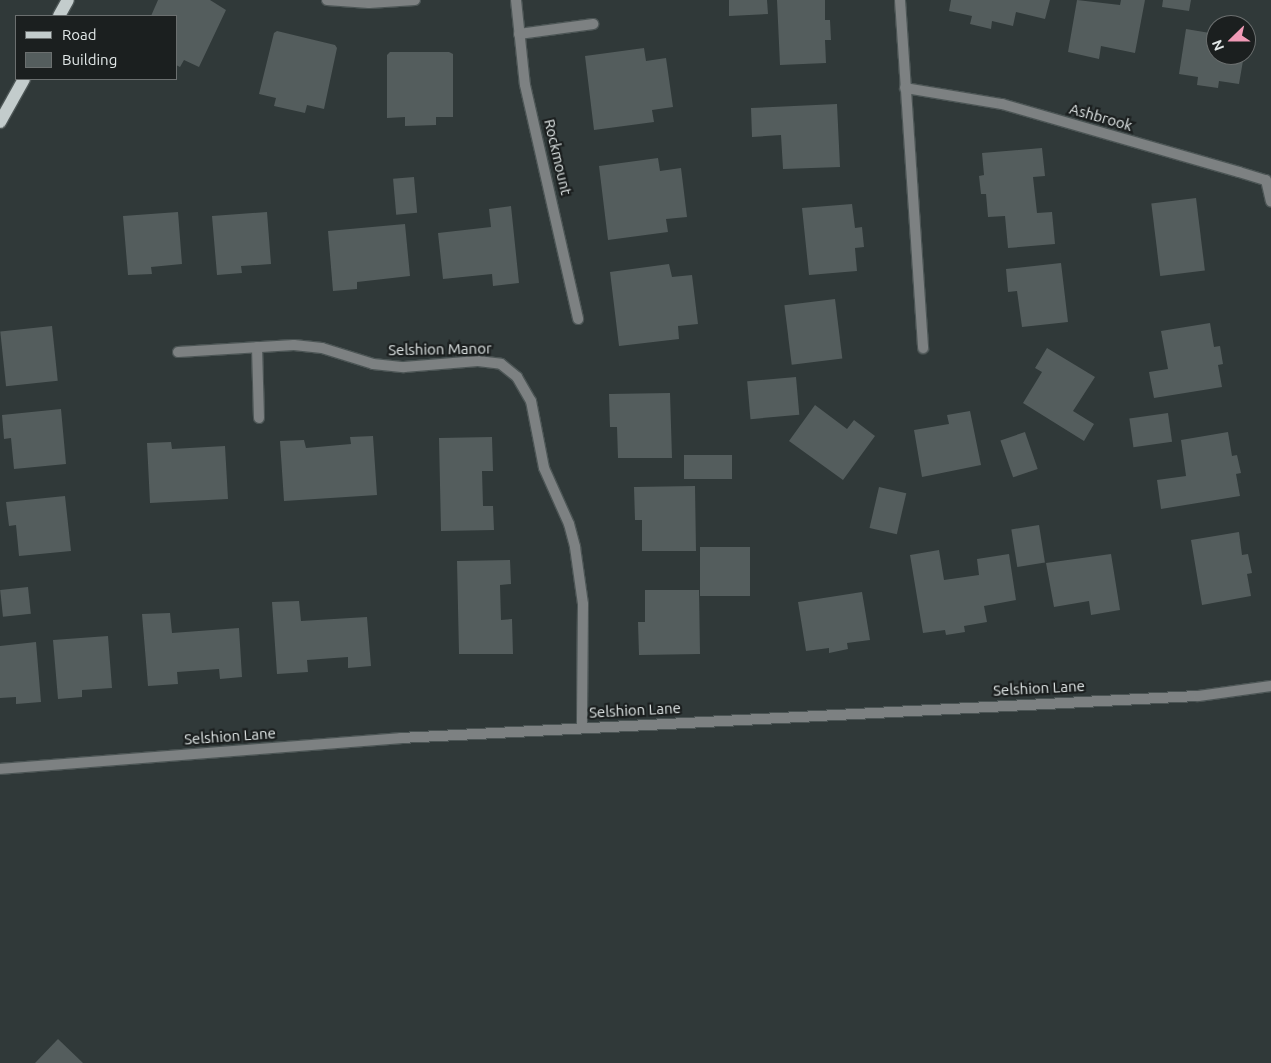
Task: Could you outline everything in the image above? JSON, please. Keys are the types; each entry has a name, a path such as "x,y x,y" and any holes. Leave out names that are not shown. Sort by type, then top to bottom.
{"main road":[{"path":"60,15 68,0"},
{"path":"0,122 23,80"}],"street":[{"path":"327,0 369,3 415,0"},
{"name":"Rockmount","path":"516,0 525,85 578,319"},
{"path":"900,0 904,88 923,348"},
{"path":"519,34 593,24"},
{"name":"Ashbrook","path":"904,88 1002,104 1268,179 1271,201"},
{"name":"Selshion Manor","path":"178,352 294,345 322,348 373,364 404,367 486,362 501,364 517,377 531,401 544,468 569,524 575,547 583,604 582,728"},
{"path":"257,347 259,418"},
{"name":"Selshion Lane","path":"0,769 582,728 1198,696 1271,686"}],"building":[{"path":"158,0 210,0 226,10 199,67 184,60 180,67 178,66 178,15 151,15"},
{"path":"729,0 767,0 768,14 729,16"},
{"path":"777,0 825,0 825,20 830,20 831,40 825,40 826,63 780,65"},
{"path":"951,0 1050,0 1045,19 1016,12 1013,26 992,21 991,29 970,24 972,16 949,11"},
{"path":"1077,0 1120,5 1121,0 1145,0 1135,53 1101,46 1099,59 1068,52"},
{"path":"1163,0 1191,0 1189,11 1162,7"},
{"path":"1186,29 1206,32 1206,65 1242,65 1239,84 1219,81 1218,88 1197,85 1198,77 1179,74"},
{"path":"277,31 335,45 337,48 324,109 307,105 305,113 274,106 276,98 259,94 274,33"},
{"path":"644,48 646,61 666,58 673,107 652,110 654,122 594,130 585,56"},
{"path":"390,52 449,52 453,54 453,117 436,117 436,125 405,126 405,117 387,118 387,55"},
{"path":"837,104 840,167 783,169 781,135 752,137 751,108"},
{"path":"1042,148 1045,176 1033,177 1037,213 1052,212 1055,244 1008,248 1005,216 988,217 986,194 981,194 979,176 984,175 982,153"},
{"path":"658,158 660,171 681,168 687,217 666,219 668,232 608,240 599,166"},
{"path":"414,177 417,213 396,215 393,179"},
{"path":"1196,198 1205,270 1160,276 1151,203"},
{"path":"852,204 855,228 862,227 864,247 855,248 857,271 809,275 802,208"},
{"path":"511,206 519,283 493,286 492,274 443,279 438,233 491,227 489,209"},
{"path":"178,212 182,264 151,267 152,274 128,275 123,216"},
{"path":"267,212 271,264 241,266 242,273 217,275 212,216"},
{"path":"405,224 410,276 357,282 357,289 333,291 328,231"},
{"path":"1061,263 1068,322 1022,327 1017,291 1008,292 1006,269"},
{"path":"669,264 672,277 692,275 698,324 678,326 679,339 619,346 610,272"},
{"path":"835,299 842,359 792,365 784,305"},
{"path":"1210,323 1214,347 1220,346 1223,364 1218,365 1222,387 1154,398 1149,372 1168,369 1161,331"},
{"path":"52,326 58,381 6,386 0,331"},
{"path":"1047,348 1095,377 1073,411 1094,424 1084,441 1023,403 1042,372 1035,368"},
{"path":"796,377 799,415 750,419 747,381"},
{"path":"670,393 672,458 618,458 617,427 610,427 609,394"},
{"path":"815,405 847,429 854,420 875,436 843,480 789,441"},
{"path":"61,409 66,464 14,469 11,438 4,439 2,415"},
{"path":"970,411 981,465 922,477 914,430 949,424 947,415"},
{"path":"1168,413 1172,442 1133,447 1129,418"},
{"path":"1025,432 1038,469 1013,477 1000,440"},
{"path":"1228,432 1232,456 1237,455 1241,473 1236,474 1240,496 1161,509 1157,480 1186,476 1181,440"},
{"path":"373,436 377,495 284,501 280,441 304,440 306,448 351,444 350,437"},
{"path":"492,437 493,471 482,471 483,506 493,506 494,530 441,531 439,438"},
{"path":"171,442 172,449 225,446 228,499 150,503 147,443"},
{"path":"684,455 732,455 732,479 684,479"},
{"path":"695,486 696,551 642,551 642,520 635,520 634,487"},
{"path":"879,487 906,493 897,534 870,528"},
{"path":"65,496 71,551 19,556 16,525 9,526 6,502"},
{"path":"1039,525 1045,563 1017,567 1011,529"},
{"path":"1239,532 1242,555 1248,554 1252,573 1247,574 1251,596 1202,605 1191,540"},
{"path":"700,547 750,547 750,596 700,596"},
{"path":"939,550 944,580 979,575 977,559 1009,554 1016,600 984,606 987,622 964,626 965,632 946,635 945,630 923,633 910,555"},
{"path":"1111,554 1120,610 1091,615 1089,601 1054,607 1046,563"},
{"path":"510,560 511,584 500,585 501,620 512,619 513,654 459,654 457,561"},
{"path":"28,587 31,614 3,617 0,590"},
{"path":"645,590 699,590 700,654 639,655 638,622 645,622"},
{"path":"862,592 870,640 847,643 848,649 829,653 829,648 806,651 798,602"},
{"path":"299,601 301,621 367,617 371,666 348,668 348,657 307,660 308,672 277,674 272,602"},
{"path":"170,613 172,633 239,628 242,677 220,679 219,669 177,672 178,684 148,686 142,614"},
{"path":"108,636 112,688 82,690 82,697 58,699 53,640"},
{"path":"36,642 41,702 16,704 16,697 0,698 0,646"},
{"path":"58,1039 83,1063 35,1063"}]}
